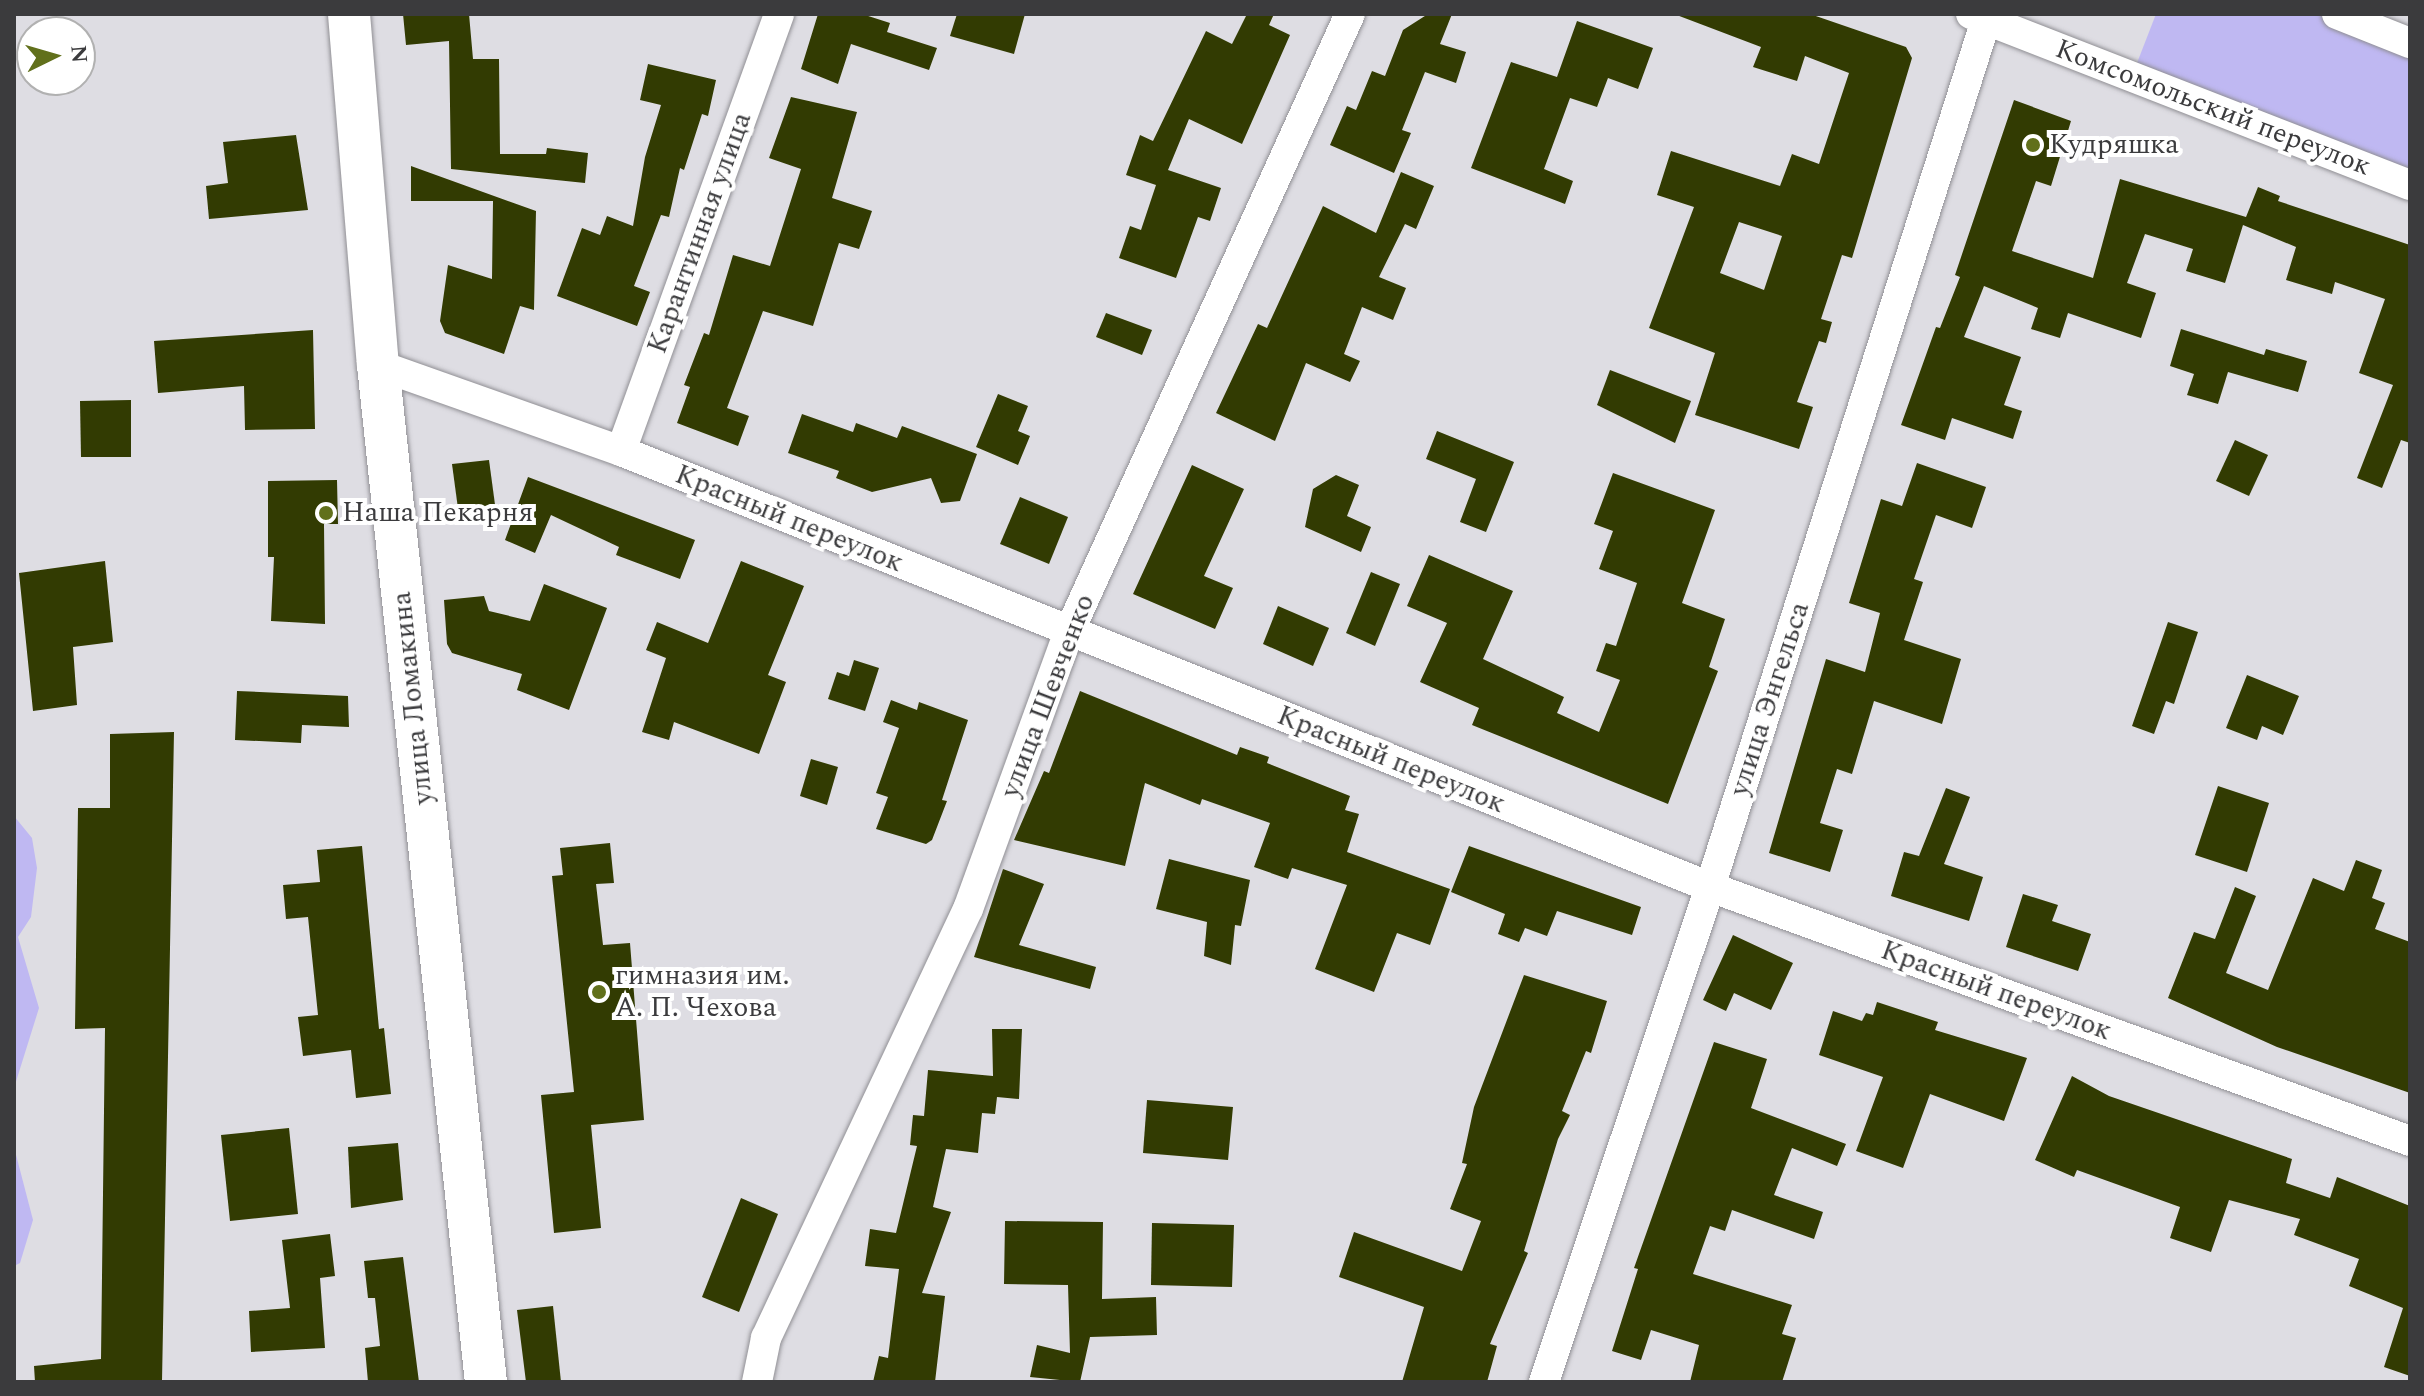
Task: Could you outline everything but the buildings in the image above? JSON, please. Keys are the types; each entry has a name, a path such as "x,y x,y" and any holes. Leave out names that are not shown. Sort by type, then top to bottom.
{"street":[{"name":"улица Ломакина","path":"349,14 378,365 486,1382"},
{"name":"Карантинная улица","path":"621,451 779,14"},
{"name":"улица Шевченко","path":"757,1382 766,1338 968,909 1069,632 1350,14"},
{"path":"2337,14 2410,43"},
{"name":"Комсомольский переулок","path":"1982,16 2410,185"},
{"name":"улица Энгельса","path":"1544,1382 1710,887 1982,16"},
{"name":"Красный переулок","path":"378,365 621,451 1710,887 2410,1141"}],"shaded area":[{"path":"2156,14 2316,14 2410,51 2410,170 2137,63"},
{"path":"14,816 32,838 37,868 31,917 18,937 39,1008 14,1088"},
{"path":"14,1147 33,1220 20,1263 14,1266"}],"place":[{"name":"Кудряшка","path":"2033,145"},
{"name":"Наша Пекарня","path":"326,513"},
{"name":"гимназия им. А. П. Чехова","path":"599,992"}]}
